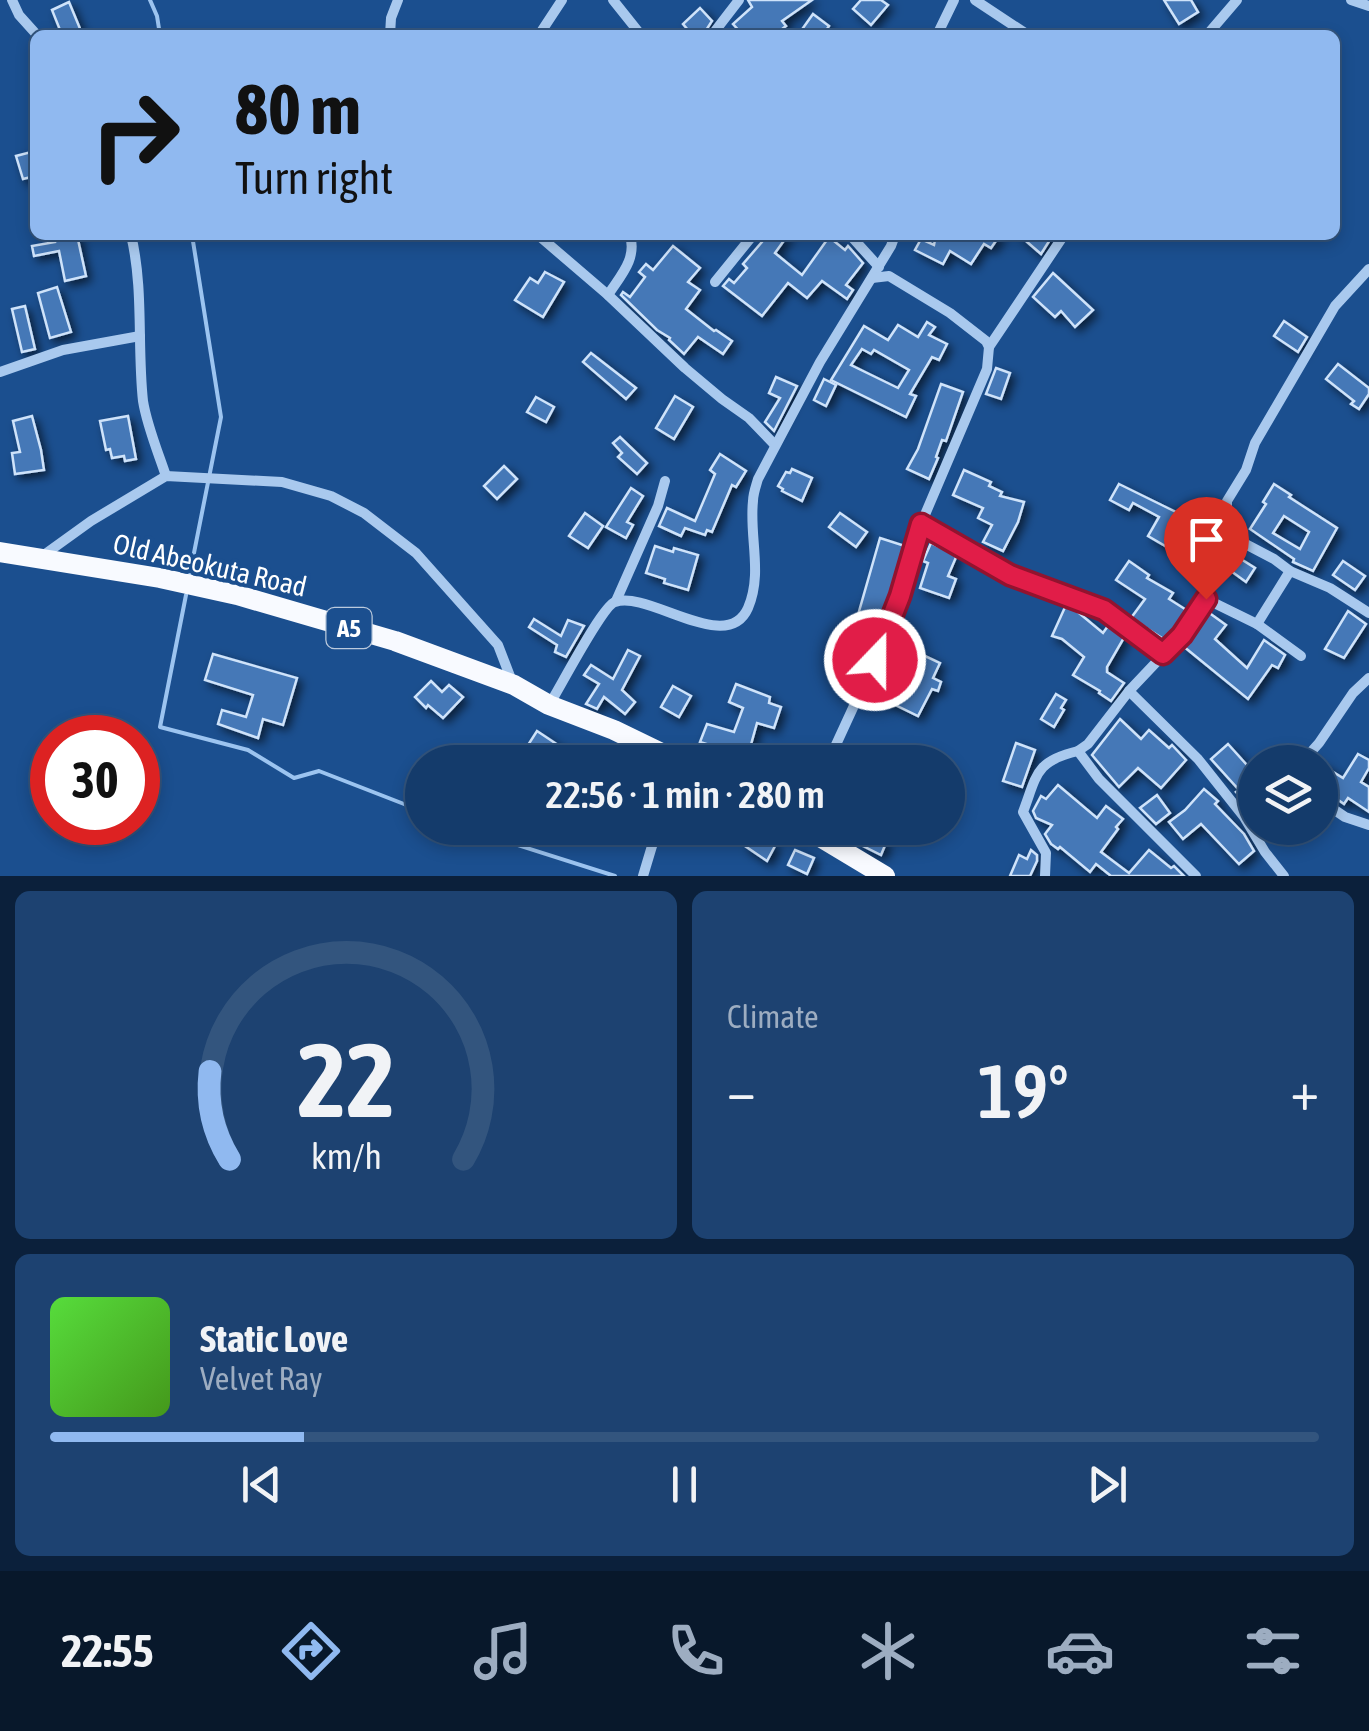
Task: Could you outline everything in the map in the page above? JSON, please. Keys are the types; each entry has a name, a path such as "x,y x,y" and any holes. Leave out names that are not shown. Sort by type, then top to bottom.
{"highway":[{"name":"Old Abeokuta Road","path":"0,552 160,578 236,595 395,642 514,684 549,706 645,745"},
{"path":"833,845 885,876"}],"street":[{"path":"12,0 33,30"},
{"path":"390,30 398,0"},
{"path":"542,30 562,0"},
{"path":"614,0 637,30"},
{"path":"716,30 739,0"},
{"path":"939,30 954,0"},
{"path":"974,0 1020,30"},
{"path":"1211,30 1237,0"},
{"path":"1351,0 1368,3"},
{"path":"132,240 144,404 166,476"},
{"path":"544,240 674,358 749,418 775,446"},
{"path":"608,295 632,257 631,240"},
{"path":"715,282 749,240"},
{"path":"855,240 879,267"},
{"path":"549,706 595,624 616,601 630,601 705,624 731,625 740,621 753,592 753,499 758,479 820,362 893,240"},
{"path":"836,745 887,634 921,524 987,369 989,347 1061,240"},
{"path":"1369,270 1334,306 1255,443 1246,470 1228,501 1227,524 1234,538 1369,613"},
{"path":"872,278 889,276 964,323 989,347"},
{"path":"0,372 64,350 140,336"},
{"path":"41,557 90,521 166,476 282,482 331,496 364,514 416,553 498,646 514,684"},
{"path":"616,601 658,506 665,480"},
{"path":"921,524 1010,575 1104,610 1163,654"},
{"path":"1257,624 1290,571"},
{"path":"1046,876 1046,853 1023,812 1040,768 1054,756 1088,744 1129,691 1182,635 1206,599 1257,624 1301,656"},
{"path":"1317,745 1353,693 1369,678"},
{"path":"1129,691 1198,759 1238,809"},
{"path":"1078,750 1099,779 1196,876"},
{"path":"1338,813 1369,825"},
{"path":"644,876 652,845"},
{"path":"1261,845 1284,876"}],"building":[{"path":"748,0 812,0 782,21 786,26 781,30 738,30 733,24 752,7"},
{"path":"861,0 881,0 888,5 871,25 853,9"},
{"path":"1164,0 1191,0 1198,12 1179,24"},
{"path":"69,2 81,30 60,30 52,10"},
{"path":"700,8 712,21 706,30 688,30 683,24"},
{"path":"813,14 829,26 826,30 802,30"},
{"path":"30,152 30,177 23,179 16,156"},
{"path":"78,240 86,276 65,281 59,251 34,256 32,246"},
{"path":"764,240 784,240 775,253 802,275 827,240 845,250 848,246 863,263 846,285 853,290 847,299 822,281 807,298 788,283 762,316 723,286 729,279 734,283 747,268 743,264"},
{"path":"920,240 934,245 935,240 997,240 991,248 984,244 971,264 950,251 943,264 915,250"},
{"path":"1025,240 1050,240 1041,254"},
{"path":"673,246 700,268 688,282 700,290 686,309 732,341 723,354 698,337 684,354 621,295 623,292 630,297 645,277 639,272 646,264 653,270"},
{"path":"545,272 564,282 543,317 515,300 530,278 538,283"},
{"path":"1053,273 1093,310 1075,327 1061,311 1055,317 1033,297"},
{"path":"57,287 71,332 50,338 38,293"},
{"path":"25,306 35,349 22,352 12,309"},
{"path":"1284,321 1307,337 1298,352 1274,336"},
{"path":"927,322 935,327 929,335 947,344 939,360 932,357 910,394 916,396 906,417 831,380 864,326 888,340 898,325 918,337","holes":["862,349 871,354 874,350 909,370 898,388 851,365"]},
{"path":"591,353 636,388 626,399 583,362"},
{"path":"1338,364 1369,388 1359,409 1326,379"},
{"path":"996,368 1010,373 1001,399 986,394"},
{"path":"776,377 797,386 774,431 765,422 780,398 769,393"},
{"path":"824,379 836,385 826,406 814,400"},
{"path":"941,384 963,392 929,479 907,469"},
{"path":"675,396 693,407 674,439 656,428"},
{"path":"536,397 554,407 546,422 527,412"},
{"path":"32,416 44,470 15,474 12,453 20,452 13,421"},
{"path":"128,416 136,459 125,461 124,456 112,458 110,449 106,450 100,421"},
{"path":"620,437 647,463 637,474 618,457 622,453 613,443"},
{"path":"720,454 746,471 736,487 732,485 712,532 707,530 705,535 685,528 681,536 659,526 667,508 695,521 715,474 710,470"},
{"path":"504,466 517,479 497,499 484,486"},
{"path":"792,469 812,478 802,501 778,486"},
{"path":"964,470 991,482 989,486 1002,492 1000,496 1024,502 1003,551 983,542 992,525 978,518 983,508 953,495"},
{"path":"1119,484 1184,516 1167,547 1148,536 1159,517 1133,503 1129,510 1110,500"},
{"path":"1274,484 1337,528 1313,571 1293,562 1250,529 1266,504 1263,502","holes":["1284,516 1309,532 1300,549 1273,533"]},
{"path":"631,488 643,496 627,522 633,525 626,538 606,527"},
{"path":"585,513 603,526 588,548 569,536"},
{"path":"840,513 867,532 856,547 829,527"},
{"path":"880,538 905,546 880,629 856,622"},
{"path":"931,543 957,555 948,576 956,579 949,598 920,588 928,563 923,561"},
{"path":"1212,544 1234,560 1236,556 1255,568 1246,582 1205,552"},
{"path":"655,546 698,555 688,590 646,573"},
{"path":"1129,561 1149,575 1147,578 1173,593 1169,599 1188,611 1165,640 1131,618 1145,599 1116,580"},
{"path":"1343,561 1365,576 1355,590 1333,575"},
{"path":"1066,605 1080,610 1103,633 1108,626 1125,636 1107,667 1107,672 1124,683 1111,701 1073,675 1084,657 1052,636"},
{"path":"1348,611 1366,624 1344,658 1325,649"},
{"path":"1208,612 1226,625 1215,639 1247,668 1264,640 1285,655 1278,668 1272,665 1248,699 1183,646"},
{"path":"534,619 561,636 568,620 584,626 566,657 555,652 557,645 529,627"},
{"path":"628,650 640,656 622,690 635,702 625,714 604,697 597,709 586,704 599,684 584,675 591,665 613,679"},
{"path":"897,653 919,665 923,655 940,663 933,678 941,682 938,691 932,689 918,716 883,699 896,670 889,666"},
{"path":"213,654 297,678 283,725 263,719 258,738 218,724 222,710 246,717 253,695 205,680"},
{"path":"431,681 442,692 449,685 463,697 443,718 415,697"},
{"path":"736,684 770,697 769,703 781,707 774,728 757,723 751,745 700,742 707,724 734,732 743,708 729,702"},
{"path":"673,686 691,696 679,717 661,707"},
{"path":"1056,694 1066,700 1054,727 1041,719"},
{"path":"1120,719 1141,739 1149,730 1186,760 1161,788 1138,768 1119,787 1092,755"},
{"path":"537,731 558,745 528,745"},
{"path":"1016,743 1035,750 1022,787 1003,781"},
{"path":"1228,744 1238,755 1238,789 1211,759"},
{"path":"1358,754 1369,760 1361,782 1369,787 1369,812 1348,798 1344,804 1338,800 1338,775 1343,778"},
{"path":"1058,785 1097,818 1106,806 1123,819 1101,852 1129,873 1149,850 1184,876 1111,876 1096,864 1090,872 1051,844 1045,834 1052,825 1036,818 1033,811 1041,796 1046,799"},
{"path":"1204,789 1238,828 1238,845 1250,845 1254,851 1239,864 1201,824 1183,839 1169,822"},
{"path":"1157,795 1170,813 1156,824 1140,808"},
{"path":"773,845 775,846 767,861 745,846"},
{"path":"861,845 885,845 881,855"},
{"path":"795,850 814,858 807,874 788,865"},
{"path":"1031,850 1037,861 1030,876 1010,876 1019,855 1027,859"}],"waterway":[{"path":"150,0 159,30"},
{"path":"190,573 221,417 193,240"},
{"path":"186,595 160,727 248,750 294,778 319,771 405,804"},
{"path":"517,845 615,876"}],"route":[{"path":"875,660 900,596 921,524 1010,575 1104,610 1163,654 1182,635 1206,599"}]}
